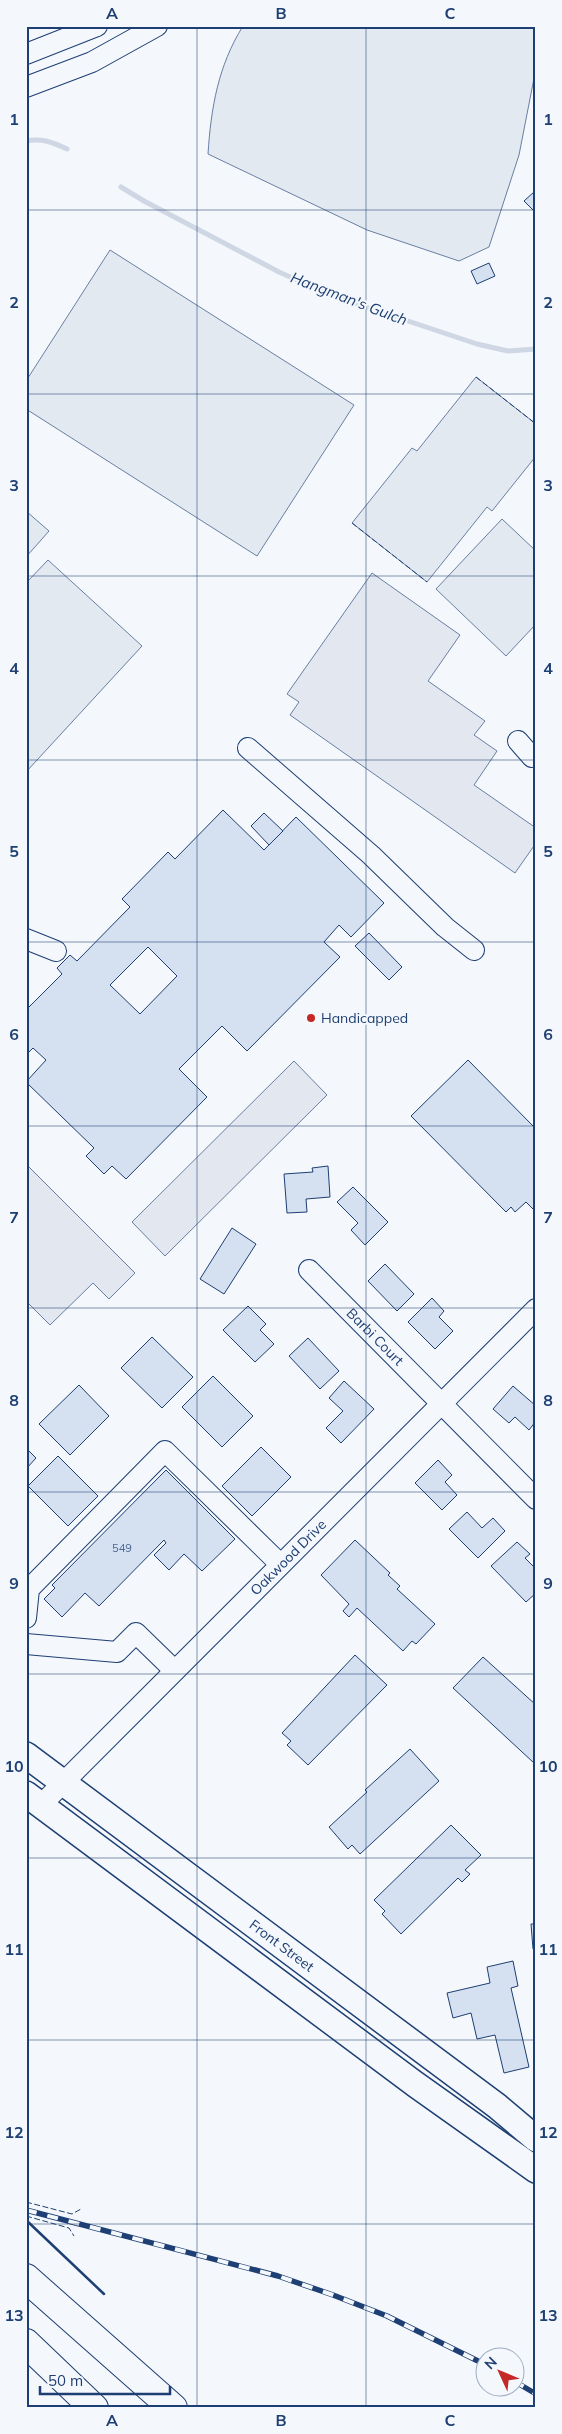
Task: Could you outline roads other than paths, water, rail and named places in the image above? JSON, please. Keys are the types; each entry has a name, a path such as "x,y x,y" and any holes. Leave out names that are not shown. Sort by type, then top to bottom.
{"highway":[{"path":"26,2279 162,2408"},
{"path":"26,2279 173,2408"},
{"path":"26,2343 94,2408"}],"main road":[{"name":"Front Street","path":"26,1754 481,2094 536,2139"},
{"path":"34,1799 415,2084 536,2170"}],"street":[{"path":"26,54 97,26"},
{"path":"26,88 60,76 130,33 158,26"},
{"path":"518,741 532,757"},
{"path":"248,748 371,855 445,927 474,950"},
{"path":"26,939 56,952"},
{"name":"Barbi Court","path":"309,1270 536,1499"},
{"name":"Oakwood Drive","path":"34,1799 63,1783 441,1402 536,1309"},
{"path":"26,1618 29,1590 165,1451 280,1564"},
{"path":"26,1644 117,1652 136,1633 174,1670"}],"waterway":[{"name":"Hangman's Gulch","path":"26,141 47,141 67,149"},
{"name":"Hangman's Gulch","path":"121,187 279,272 330,295 477,344 508,351 536,349"}],"railway":[{"path":"26,2210 278,2276 387,2316 474,2359"},
{"path":"524,2387 536,2394"}],"place":[{"name":"Handicapped","path":"311,1018"}]}
